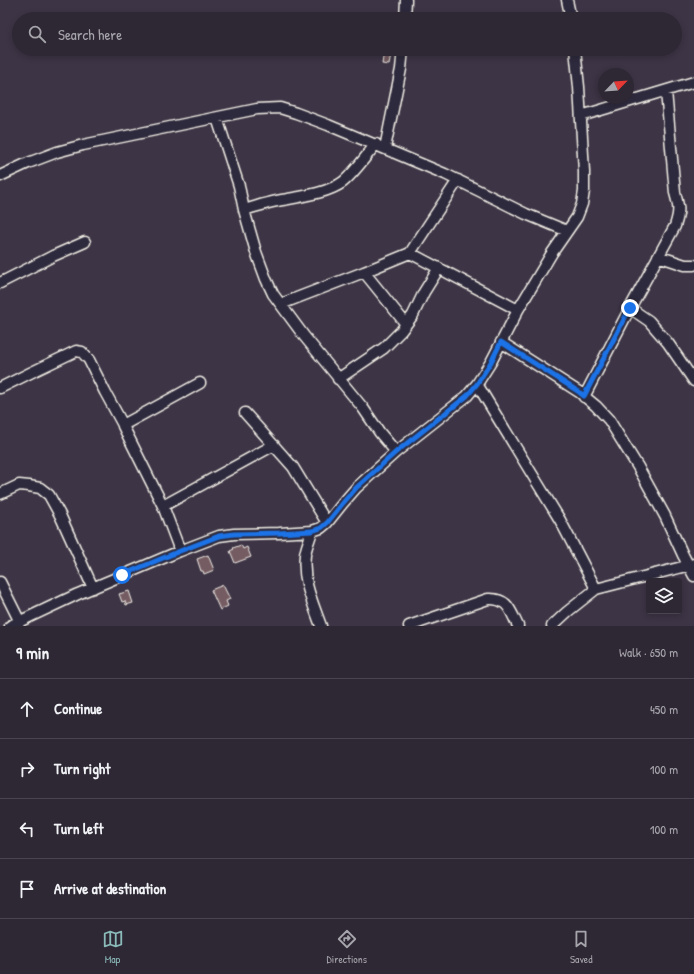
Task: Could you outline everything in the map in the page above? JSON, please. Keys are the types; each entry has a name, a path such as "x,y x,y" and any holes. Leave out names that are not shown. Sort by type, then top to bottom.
{"street":[{"path":"405,12 406,0"},
{"path":"567,0 569,12"},
{"path":"244,210 334,187 342,182 380,146 401,69 402,56"},
{"path":"0,582 15,624 78,594 219,536 312,531 321,528 327,523 356,488 396,452 467,396 477,384 491,362 518,310 552,253 577,217 582,204 584,172 576,56"},
{"path":"581,116 694,82"},
{"path":"584,396 658,256 676,226 679,215 675,193 666,91"},
{"path":"0,176 28,163 82,145 257,109 280,108 380,146 445,174 526,214 567,232"},
{"path":"217,118 239,186 256,252 273,294 396,452"},
{"path":"281,304 364,272 410,252 458,180"},
{"path":"0,283 53,256 85,242"},
{"path":"410,252 518,310"},
{"path":"658,256 685,265 694,265"},
{"path":"338,379 384,348 401,331 413,316 424,292 439,268"},
{"path":"364,272 406,324"},
{"path":"630,308 649,321 668,343 694,381"},
{"path":"501,342 579,392 596,406 609,420 638,467 665,516 691,565 694,576"},
{"path":"0,388 30,372 76,351 82,352 89,360 163,506 180,551"},
{"path":"123,425 200,383"},
{"path":"477,384 560,520 596,589"},
{"path":"246,413 293,466 327,523"},
{"path":"163,506 274,445"},
{"path":"0,494 19,485 40,488 49,495 60,515 93,588"},
{"path":"312,531 307,549 305,575 306,583 321,626"},
{"path":"291,532 300,538 307,549"},
{"path":"552,626 596,589 691,565"},
{"path":"414,625 488,599 494,599 506,604 518,626"}],"building":[{"path":"383,56 390,56 389,65 382,64"},
{"path":"241,545 243,549 247,547 251,557 235,563 230,551"},
{"path":"208,555 214,570 204,574 203,571 201,571 197,559"},
{"path":"223,585 230,599 226,601 228,606 220,610 211,590"},
{"path":"129,591 133,603 126,605 125,601 122,602 119,594"}],"route":[{"path":"122,575 219,536 312,531 321,528 327,523 356,488 409,441 467,396 477,384 491,362 501,342 584,396 630,308"}]}
